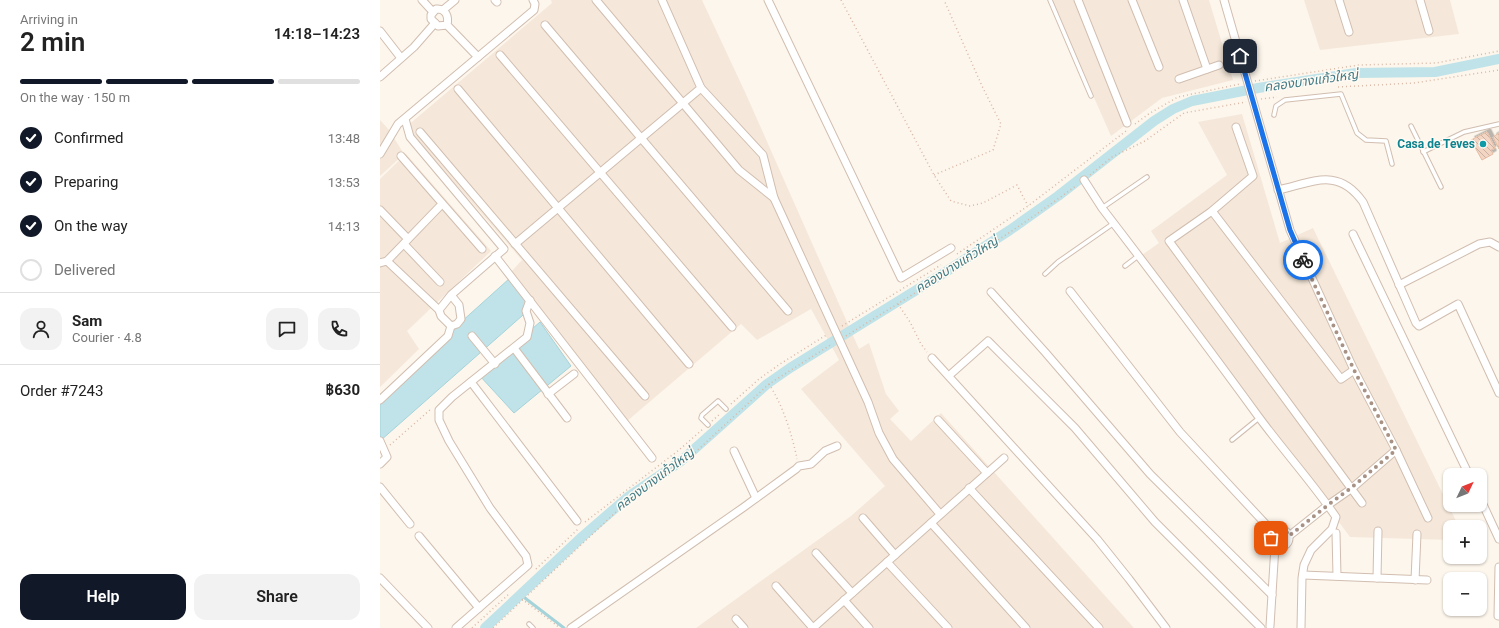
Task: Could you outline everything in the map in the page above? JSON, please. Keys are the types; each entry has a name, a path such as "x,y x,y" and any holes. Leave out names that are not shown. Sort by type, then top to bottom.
{"street":[{"path":"422,0 434,12"},
{"path":"443,10 455,0"},
{"path":"380,154 398,124 534,10 535,4 533,0"},
{"path":"596,0 739,170 774,198"},
{"path":"662,0 701,88 763,155 774,198 854,370 868,402 879,434 893,459 940,514"},
{"path":"768,0 900,278 951,248"},
{"path":"1078,0 1130,125"},
{"path":"1132,0 1159,67"},
{"path":"1183,0 1207,69"},
{"path":"1224,0 1290,230 1354,370 1396,450 1428,518"},
{"path":"1339,0 1349,32"},
{"path":"1420,0 1429,31"},
{"path":"436,9 443,10 448,17 447,25 438,26 431,19 436,9"},
{"path":"380,77 414,47 435,23"},
{"path":"447,25 478,57"},
{"path":"545,25 788,311"},
{"path":"380,31 401,58"},
{"path":"500,55 732,326"},
{"path":"1179,79 1219,65"},
{"path":"515,244 701,88"},
{"path":"458,89 689,364"},
{"path":"405,119 410,137 504,249 451,295 439,310"},
{"path":"1236,127 1254,176 1212,211 1168,241 1362,503"},
{"path":"420,132 645,396"},
{"path":"401,156 482,249"},
{"path":"1278,190 1320,180 1332,179 1354,190 1363,202 1416,323 1419,326 1458,304 1499,393"},
{"path":"1084,180 1102,208 1336,517 1332,529 1311,550 1304,565 1302,575 1301,628"},
{"path":"442,204 406,242 384,262 439,310 441,316 451,326"},
{"path":"380,210 440,282"},
{"path":"1212,211 1341,379 1354,370"},
{"path":"1353,234 1466,468"},
{"path":"1399,285 1479,244 1490,242 1499,247"},
{"path":"496,256 652,458"},
{"path":"991,292 1150,474 1272,595"},
{"path":"1070,292 1180,432 1274,532"},
{"path":"451,295 460,305 461,319 457,324 451,326"},
{"path":"456,628 528,565 526,556 490,508 450,441 439,420 439,410 452,397 527,337 530,323 526,311 530,300"},
{"path":"380,400 448,336 451,326"},
{"path":"472,336 495,364"},
{"path":"952,373 988,341 1074,428 1154,522 1261,628"},
{"path":"514,348 567,418"},
{"path":"932,358 1097,539 1166,628"},
{"path":"548,394 574,374"},
{"path":"471,382 577,521"},
{"path":"938,420 987,473"},
{"path":"380,441 387,457 380,464"},
{"path":"573,626 756,498 799,466 811,464 825,451 837,446"},
{"path":"1289,536 1351,488 1396,450"},
{"path":"734,451 756,498"},
{"path":"776,586 813,628 1004,458"},
{"path":"380,488 410,524"},
{"path":"969,488 1099,628"},
{"path":"1486,512 1499,539"},
{"path":"863,518 895,554"},
{"path":"930,523 1026,628"},
{"path":"1270,626 1276,546 1271,538 1274,532 1278,529 1283,530 1289,536 1289,542 1281,547 1276,546"},
{"path":"1377,578 1378,532"},
{"path":"1336,533 1337,576"},
{"path":"1415,580 1417,534"},
{"path":"419,536 478,608"},
{"path":"816,552 852,593"},
{"path":"887,562 948,628"},
{"path":"1498,616 1499,567"},
{"path":"1302,575 1427,580"},
{"path":"380,578 428,628"},
{"path":"844,600 869,628"},
{"path":"736,619 744,628"}],"lane":[{"path":"1050,0 1091,96"},
{"path":"1274,116 1276,106 1285,100 1341,94 1357,133 1366,140 1386,141 1392,164"},
{"path":"1423,152 1464,132 1499,124"},
{"path":"1411,126 1441,187"},
{"path":"1102,208 1147,177"},
{"path":"1045,274 1058,262 1114,224"},
{"path":"1125,266 1138,256"},
{"path":"708,425 701,418 702,415 718,401 726,409"},
{"path":"1232,440 1259,417"},
{"path":"529,624 533,628"}],"path":[{"path":"841,0 934,175 951,201 970,206 983,203 1017,185 1028,206"},
{"path":"934,175 993,150 1001,124 982,86 944,0"},
{"path":"1253,81 1359,65 1436,63 1499,51"},
{"path":"1332,88 1348,85 1414,83 1499,70"},
{"path":"956,255 1028,206 1130,125 1150,113 1178,97 1246,82"},
{"path":"1256,100 1279,96"},
{"path":"840,339 938,280 1033,217 1084,180 1112,157 1145,141 1184,113 1249,101"},
{"path":"836,329 942,264"},
{"path":"898,304 910,322 921,344 932,358"},
{"path":"534,570 582,525 679,450 759,379 830,333"},
{"path":"493,628 522,599 617,512 688,459 769,384 834,343"},
{"path":"769,384 783,411 799,466"},
{"path":"385,450 434,407"},
{"path":"472,628 511,592"},
{"path":"522,599 560,628"}],"shaded area":[{"path":"551,0 702,0 745,92 859,349 869,343 886,394 899,411 890,419 911,441 941,413 1134,628 696,628 851,516 885,486 801,389 839,360 811,309 757,340 741,324 626,422 510,273 522,260 406,127 552,3"},
{"path":"1051,0 1209,0 1233,80 1162,98 1111,136"},
{"path":"1304,0 1450,0 1459,34 1320,50"},
{"path":"1242,114 1280,243 1313,228 1443,494 1443,512 1452,512 1456,520 1443,520 1443,540 1350,537 1142,255 1159,243 1151,231 1227,175 1198,122"},
{"path":"380,120 389,130 404,154 380,176"},
{"path":"406,154 491,251 407,331 419,349 380,387 380,179"}],"water":[{"path":"510,278 531,308 380,441 380,395"},
{"path":"540,322 571,366 514,413 479,375"}],"building":[{"name":"Casa de Teves","path":"1487,132 1495,148 1491,150 1493,154 1482,160 1471,140"},
{"path":"1499,133 1499,149 1493,137"}],"waterway":[{"name":"คลองบางแก้วใหญ่","path":"485,628 583,536 628,497 681,461 767,384 790,368 944,273 1010,230 1058,196 1154,121 1173,109 1192,101 1258,88 1356,73 1435,72 1499,59"},
{"path":"521,595 564,628"}],"way so far":[{"path":"1271,538 1274,532 1278,529 1286,531 1289,536 1351,488 1396,450 1354,370 1303,260"}],"place":[{"name":"Casa de Teves","path":"1483,144"}],"route":[{"path":"1240,56 1290,230 1303,260"}]}
